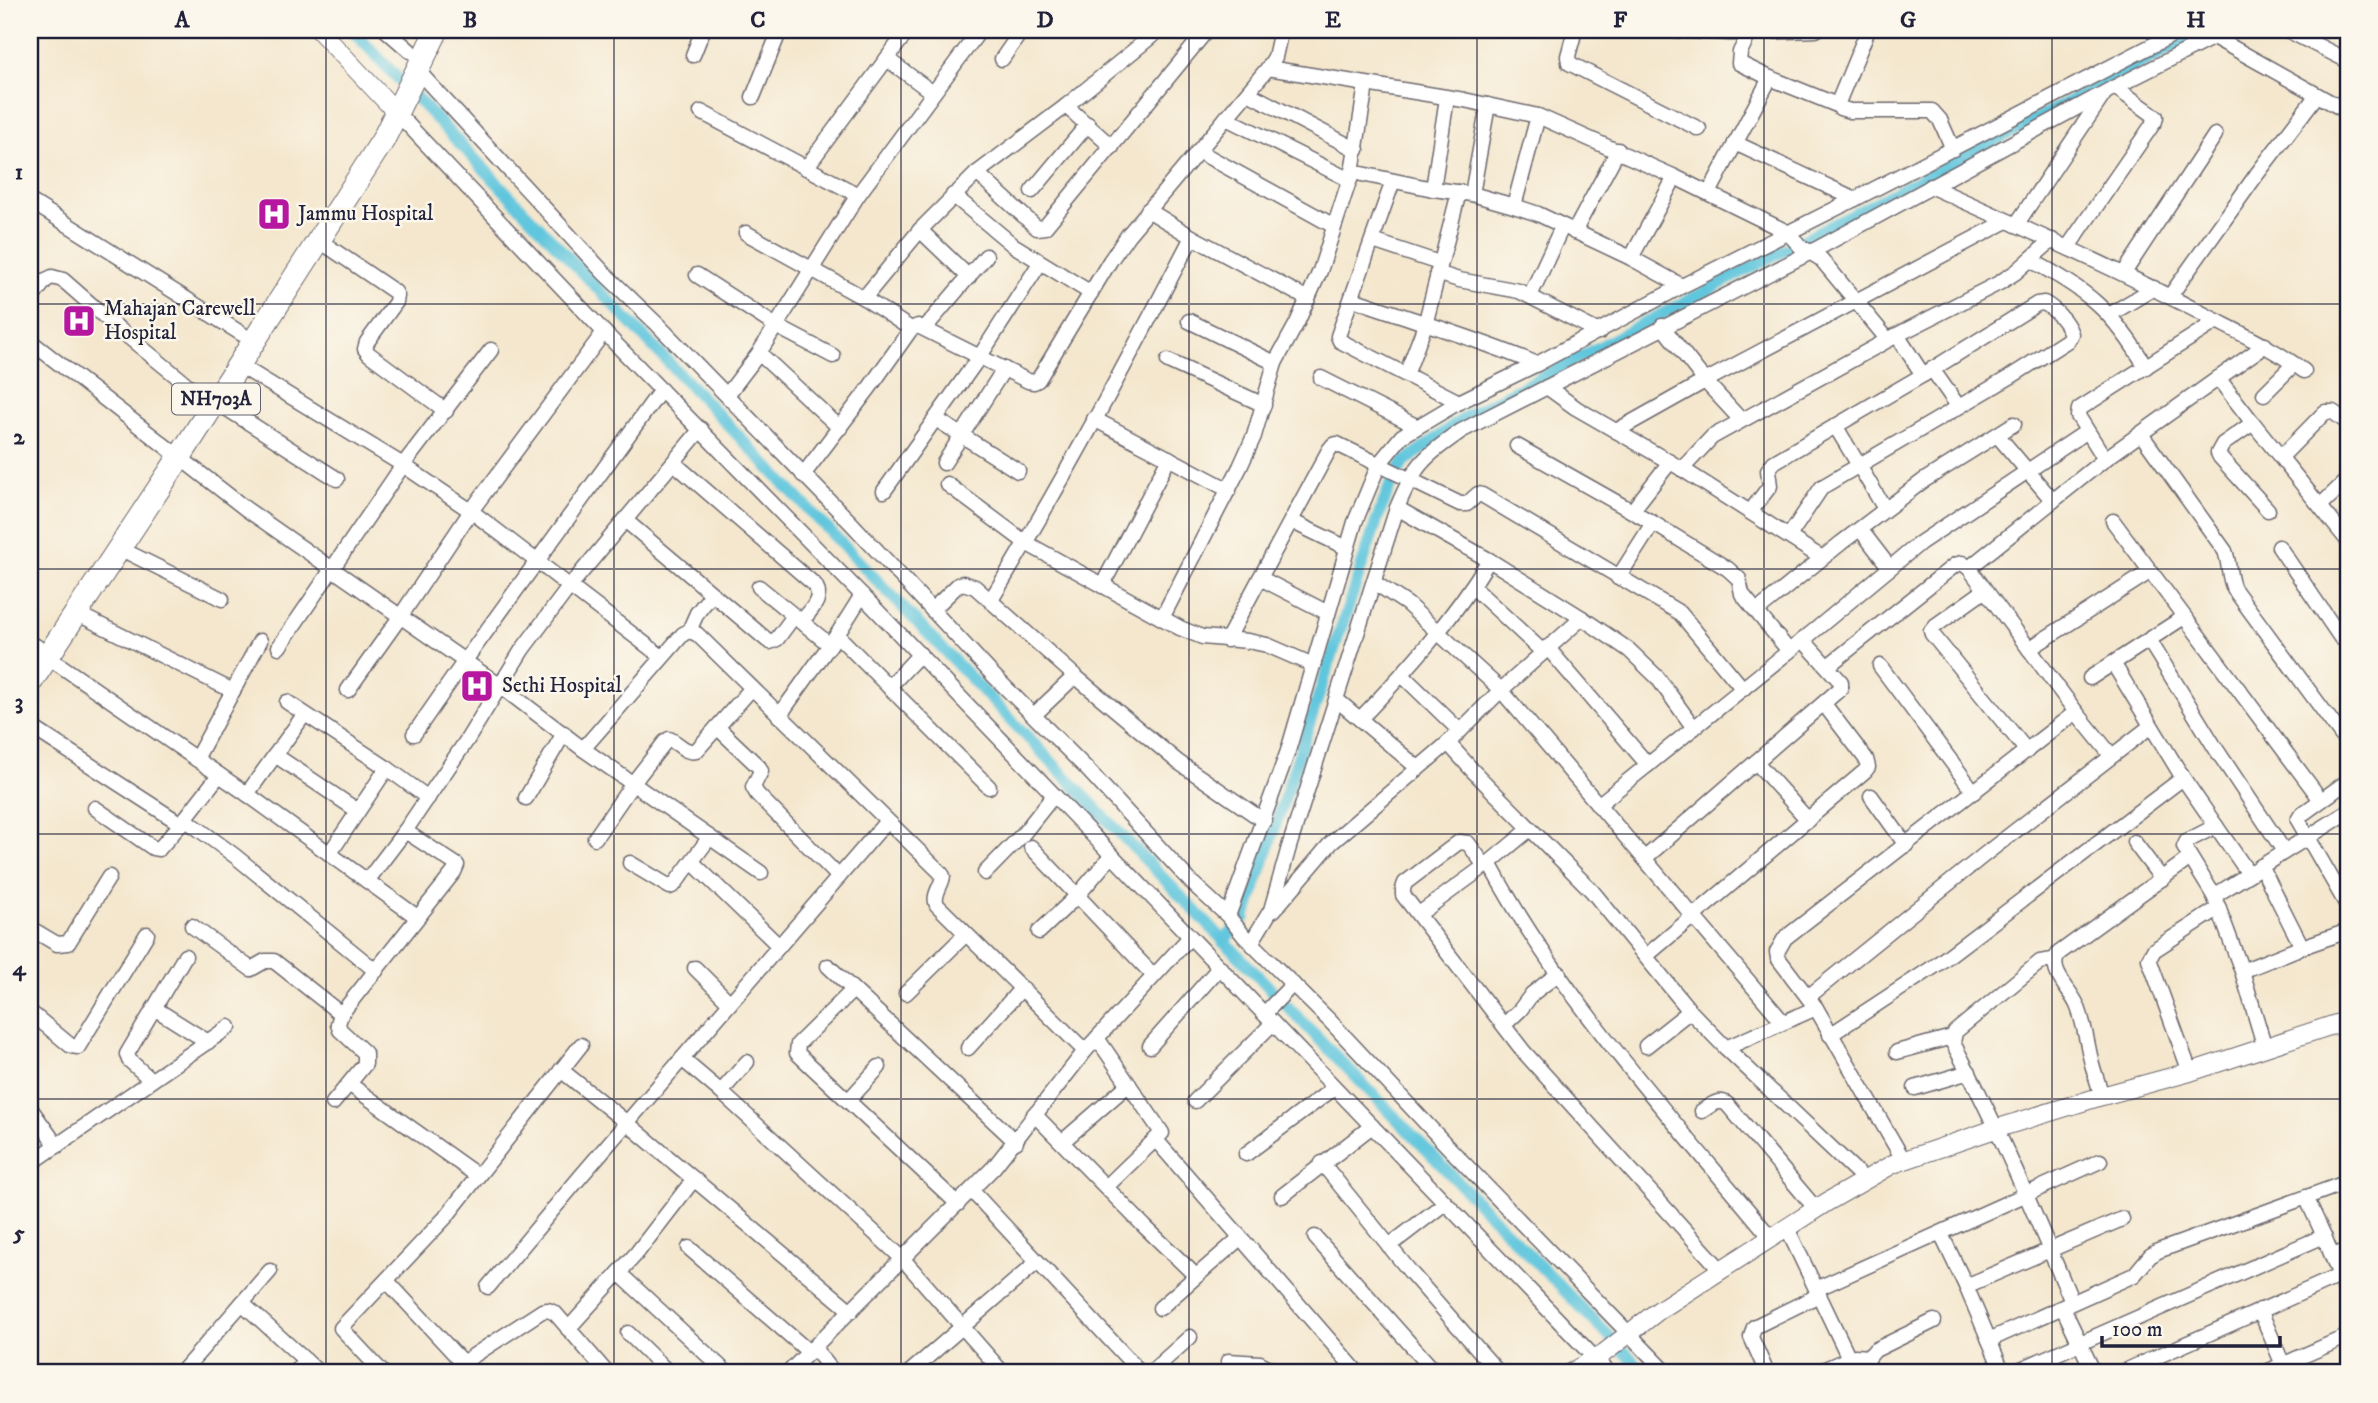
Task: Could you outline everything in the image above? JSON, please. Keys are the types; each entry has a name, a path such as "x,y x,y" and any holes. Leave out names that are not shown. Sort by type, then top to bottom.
{"highway":[{"name":"NH703A","path":"208,399 239,365 383,140 420,30"},
{"name":"NH703A","path":"30,683 38,653 208,399 242,334 437,30"},
{"name":"NH703A","path":"38,653 76,613 119,548 173,452"}],"street":[{"path":"319,30 403,83 605,274 727,396 1034,715 1239,930 1289,988 1626,1336 1667,1373"},
{"path":"386,30 403,83 604,332 920,654 1445,1203 1600,1356 1609,1373"},
{"path":"693,55 703,30"},
{"path":"752,97 780,30"},
{"path":"806,168 908,30"},
{"path":"727,396 759,353 858,195 980,30"},
{"path":"1002,59 1022,30"},
{"path":"864,298 920,230 977,173 1066,106 1159,30"},
{"path":"977,173 1041,229 1052,220 1207,30"},
{"path":"746,233 918,328 980,356 1028,382 1034,382 1038,380 1110,261 1148,210 1268,68 1275,58 1281,30"},
{"path":"1575,30 1568,56 1569,63 1699,129"},
{"path":"1674,30 1816,30"},
{"path":"1837,105 1868,30"},
{"path":"2151,30 2181,30"},
{"path":"1394,471 1419,463 1461,431 1662,326 1797,242 1855,200 2181,30"},
{"path":"1239,930 1264,821 1347,548 1394,471 1402,436 1459,402 1599,332 1682,286 1797,242 1930,186 2110,90 2206,34 2228,30"},
{"path":"2287,30 2348,61"},
{"path":"1750,31 1740,52 1740,63 1850,111 1932,111 1940,120 1953,149"},
{"path":"2206,34 2348,113"},
{"path":"887,59 933,93"},
{"path":"1268,68 1538,116 1709,193 1797,242 1821,259 1856,301 1958,407"},
{"path":"1709,193 1770,78"},
{"path":"1162,618 1254,436 1275,363 1308,299 1351,176 1366,86"},
{"path":"1616,431 1856,301 2012,223 2110,90"},
{"path":"2068,247 2155,121 2156,117 2151,113 2110,90"},
{"path":"1248,93 1357,150"},
{"path":"2170,296 2317,95"},
{"path":"1433,189 1447,98"},
{"path":"1406,375 1425,325 1438,268 1465,193 1488,105"},
{"path":"1066,106 1112,147"},
{"path":"701,112 858,195"},
{"path":"1514,206 1538,116"},
{"path":"1226,118 1351,176 1465,193 1514,206 1631,258 1682,286"},
{"path":"1032,191 1088,124"},
{"path":"2124,273 2215,135"},
{"path":"1735,143 1855,200"},
{"path":"1530,296 1618,150"},
{"path":"1198,151 1334,226"},
{"path":"1631,258 1675,177"},
{"path":"1394,181 1339,332 1340,341 1459,402"},
{"path":"1930,186 2124,273 2265,345 2299,367 2264,394"},
{"path":"953,195 1013,245 1091,293"},
{"path":"30,201 242,334"},
{"path":"1148,210 1192,237 1308,299"},
{"path":"920,230 969,277"},
{"path":"991,600 1026,544 1192,237"},
{"path":"1632,512 1676,466 1706,442 1893,337 1999,284 2052,240"},
{"path":"320,241 395,292 396,302 367,342 365,349 446,411"},
{"path":"1373,241 1438,268 1459,280 1507,288 1530,296 1599,332"},
{"path":"803,475 918,328 986,256"},
{"path":"2030,260 2072,282 2109,315 2128,337 2146,366"},
{"path":"884,491 980,356 1040,263"},
{"path":"697,275 776,326 832,356"},
{"path":"30,300 46,280 52,277 62,280 208,399 337,479"},
{"path":"2109,315 2154,288"},
{"path":"1353,299 1425,325 1480,340 1537,364"},
{"path":"1750,512 1770,486 1768,470 1774,462 1836,428 2036,304 2044,303 2050,306 2070,329 2068,340 1822,487 1789,536"},
{"path":"1189,321 1275,363"},
{"path":"2105,459 2086,432 2078,416 2079,409 2217,321"},
{"path":"1662,326 1705,381 1741,421"},
{"path":"348,690 471,511 604,332"},
{"path":"30,341 332,570 499,685 583,748 761,873"},
{"path":"1969,568 2105,459 2265,345"},
{"path":"279,647 403,465 491,350"},
{"path":"759,353 840,428"},
{"path":"1168,361 1264,405"},
{"path":"239,365 403,465 471,511 662,657"},
{"path":"944,463 1004,369"},
{"path":"1321,378 1416,426"},
{"path":"2218,378 2348,541"},
{"path":"1548,387 1576,408 1676,466 1822,558"},
{"path":"414,734 661,390"},
{"path":"2281,457 2325,412 2333,412 2348,423"},
{"path":"936,419 1018,471"},
{"path":"1094,419 1229,490"},
{"path":"2253,423 2223,444 2218,453 2268,510"},
{"path":"1757,611 1937,471 2014,424"},
{"path":"1836,428 1885,509"},
{"path":"367,881 467,740 522,650 570,586 701,429"},
{"path":"1598,805 1945,525 2086,432"},
{"path":"2141,434 2225,551 2234,589 2348,744"},
{"path":"1998,436 2053,501"},
{"path":"1227,640 1333,445 1342,445 1464,506 1474,496 1482,495 1681,613 1743,689"},
{"path":"1517,446 1653,523 1736,575 1740,579 1742,594 1789,651"},
{"path":"1102,586 1169,458"},
{"path":"625,520 771,642 818,598 816,585 674,463"},
{"path":"1266,921 1398,508 1394,471"},
{"path":"2321,505 2348,479"},
{"path":"947,484 1026,544 1162,618 1202,637 1267,645 1313,665"},
{"path":"1398,508 1583,618 1640,659 1657,677 1694,728"},
{"path":"1291,521 1347,548"},
{"path":"2113,521 2321,800"},
{"path":"1618,578 1653,523"},
{"path":"1860,529 1890,568"},
{"path":"2279,547 2341,638 2348,640"},
{"path":"119,548 222,599"},
{"path":"1360,719 1402,675 1473,587 1489,560"},
{"path":"1828,666 1955,565 1962,563 1969,568 2111,755"},
{"path":"2029,649 2151,571"},
{"path":"1260,578 1328,613"},
{"path":"932,610 958,585 963,583 975,587 1075,676 1178,762 1264,821"},
{"path":"1375,583 1407,604 1501,690 1783,1022"},
{"path":"759,587 798,619 833,640 889,687 989,787"},
{"path":"1473,587 1545,650 1648,765"},
{"path":"1984,591 1931,631 2027,751"},
{"path":"583,748 662,657 689,631 697,612 712,594"},
{"path":"779,716 862,595"},
{"path":"76,613 233,691"},
{"path":"2090,678 2184,617"},
{"path":"1239,930 1266,921 1331,843 1448,743 1501,690 1583,618"},
{"path":"689,631 697,634 940,872 943,882 934,900 1085,1051"},
{"path":"1645,858 1838,692 1842,684 1803,640"},
{"path":"2149,640 2216,749 2284,851"},
{"path":"196,759 260,641"},
{"path":"38,653 247,794 417,916"},
{"path":"889,687 920,654"},
{"path":"2113,663 2183,778 2216,825 2255,870 2302,947"},
{"path":"1880,666 1974,792"},
{"path":"1402,675 1460,731"},
{"path":"1034,715 1075,676"},
{"path":"596,838 633,783 668,739 692,752 752,688"},
{"path":"1337,700 1418,768"},
{"path":"287,702 428,798"},
{"path":"1646,956 1808,821 1868,767 1866,760 1824,704"},
{"path":"1904,1161 1859,1079 1777,951 1785,938 2076,712"},
{"path":"2334,723 2348,714"},
{"path":"247,794 304,715"},
{"path":"30,726 183,822 376,971"},
{"path":"1726,1048 1783,1022 1812,1002 2111,755 2151,726"},
{"path":"718,727 760,767 760,776 753,787 757,794 839,877"},
{"path":"526,798 564,733"},
{"path":"1448,743 1592,891 1690,1011 1864,1179"},
{"path":"275,755 358,811"},
{"path":"1756,762 1808,821"},
{"path":"330,853 387,768"},
{"path":"95,808 153,848 159,849 219,775"},
{"path":"1830,1034 1936,966 2183,778"},
{"path":"2348,781 2298,820 2348,906"},
{"path":"985,873 1023,834 1054,795"},
{"path":"1871,796 1906,845"},
{"path":"2190,1072 2149,959 2154,950 2255,870 2348,812"},
{"path":"488,1287 887,821"},
{"path":"2216,825 2185,844 2185,851 2216,902 2242,971 2265,1048"},
{"path":"1419,914 1530,829"},
{"path":"333,1103 365,1064 366,1058 365,1053 340,1030 338,1024 341,1014 457,865 405,831"},
{"path":"630,863 670,887 710,838"},
{"path":"1721,1270 1524,1052 1403,895 1405,883 1459,842 1468,843 1487,864 1511,904 1597,1028 1771,1238"},
{"path":"2134,842 2162,879"},
{"path":"1031,847 1153,975"},
{"path":"1039,932 1078,895 1112,855"},
{"path":"2102,1096 2092,1066 2081,1015 2053,967 2053,960 2190,859"},
{"path":"692,862 779,946"},
{"path":"30,928 57,944 68,943 109,877"},
{"path":"192,926 251,969 264,961 274,961 341,1014"},
{"path":"2242,971 2348,931"},
{"path":"30,1012 71,1046 78,1047 146,934"},
{"path":"906,993 966,934"},
{"path":"788,1373 972,1191 1016,1142 1034,1114 1085,1051 1190,937"},
{"path":"151,1080 129,1060 127,1054 185,956"},
{"path":"1897,1052 1952,1037 2040,962 2053,960"},
{"path":"828,966 1016,1142"},
{"path":"695,968 730,1003"},
{"path":"1150,1046 1219,968"},
{"path":"1504,1025 1532,994 1559,973"},
{"path":"968,1048 1022,988"},
{"path":"1195,1101 1268,1019 1274,1003 1289,988"},
{"path":"853,990 798,1044 797,1053 957,1204"},
{"path":"154,1008 208,1042"},
{"path":"1646,1045 1690,1011"},
{"path":"1571,1373 1600,1356 1721,1270 1864,1179 1893,1164 1995,1129 2190,1072 2348,1020"},
{"path":"30,1164 229,1027"},
{"path":"1952,1037 2026,1194 2049,1250 2080,1345 2094,1373"},
{"path":"1097,1038 1161,1130 1160,1136 1105,1187"},
{"path":"378,1372 341,1328 445,1217 581,1045"},
{"path":"682,1059 902,1258 1003,1373"},
{"path":"721,1092 747,1062"},
{"path":"848,1101 879,1067"},
{"path":"561,1070 851,1311"},
{"path":"1915,1088 1969,1072"},
{"path":"349,1084 478,1176"},
{"path":"1062,1142 1129,1084"},
{"path":"1246,1154 1334,1088"},
{"path":"1702,1111 1717,1102 1727,1104 1816,1209"},
{"path":"30,1108 57,1146"},
{"path":"1034,1114 1196,1276"},
{"path":"1282,1196 1372,1126"},
{"path":"1156,1140 1358,1373"},
{"path":"1767,1373 1751,1337 1754,1327 1818,1292 2100,1161"},
{"path":"1322,1163 1389,1246 1499,1373"},
{"path":"568,1329 619,1273 694,1180"},
{"path":"1989,1340 2134,1275 2150,1256 2158,1251 2348,1182"},
{"path":"972,1191 1141,1373"},
{"path":"2306,1197 2348,1296"},
{"path":"1389,1246 1445,1203"},
{"path":"1966,1286 2122,1219"},
{"path":"1787,1228 1849,1358"},
{"path":"1941,1234 2003,1373"},
{"path":"2012,1373 2324,1236"},
{"path":"1315,1237 1436,1373"},
{"path":"1160,1308 1240,1238"},
{"path":"689,1248 811,1350 834,1373"},
{"path":"2333,1256 2348,1250"},
{"path":"909,1373 1037,1262"},
{"path":"181,1373 270,1271"},
{"path":"619,1273 727,1373"},
{"path":"2120,1373 2339,1276"},
{"path":"387,1281 463,1363"},
{"path":"242,1303 319,1373"},
{"path":"447,1373 542,1311 548,1310 555,1313 607,1373"},
{"path":"2260,1310 2290,1362 2302,1373"},
{"path":"1864,1373 1869,1357 1875,1350 1934,1321"},
{"path":"628,1334 668,1373"},
{"path":"2264,1373 2348,1336"},
{"path":"1150,1373 1190,1337"},
{"path":"1816,1373 1849,1358 1862,1355 1869,1357"},
{"path":"293,1373 305,1360"},
{"path":"1228,1361 1260,1363 1279,1373"}],"waterway":[{"path":"352,30 996,704 1645,1373"},
{"path":"1223,942 1245,917 1378,517 1390,486 1403,463 1467,416 2206,30"}],"place":[{"name":"Jammu Hospital","path":"274,214"},
{"name":"Mahajan Carewell Hospital","path":"79,321"},
{"name":"Sethi Hospital","path":"477,686"}]}
